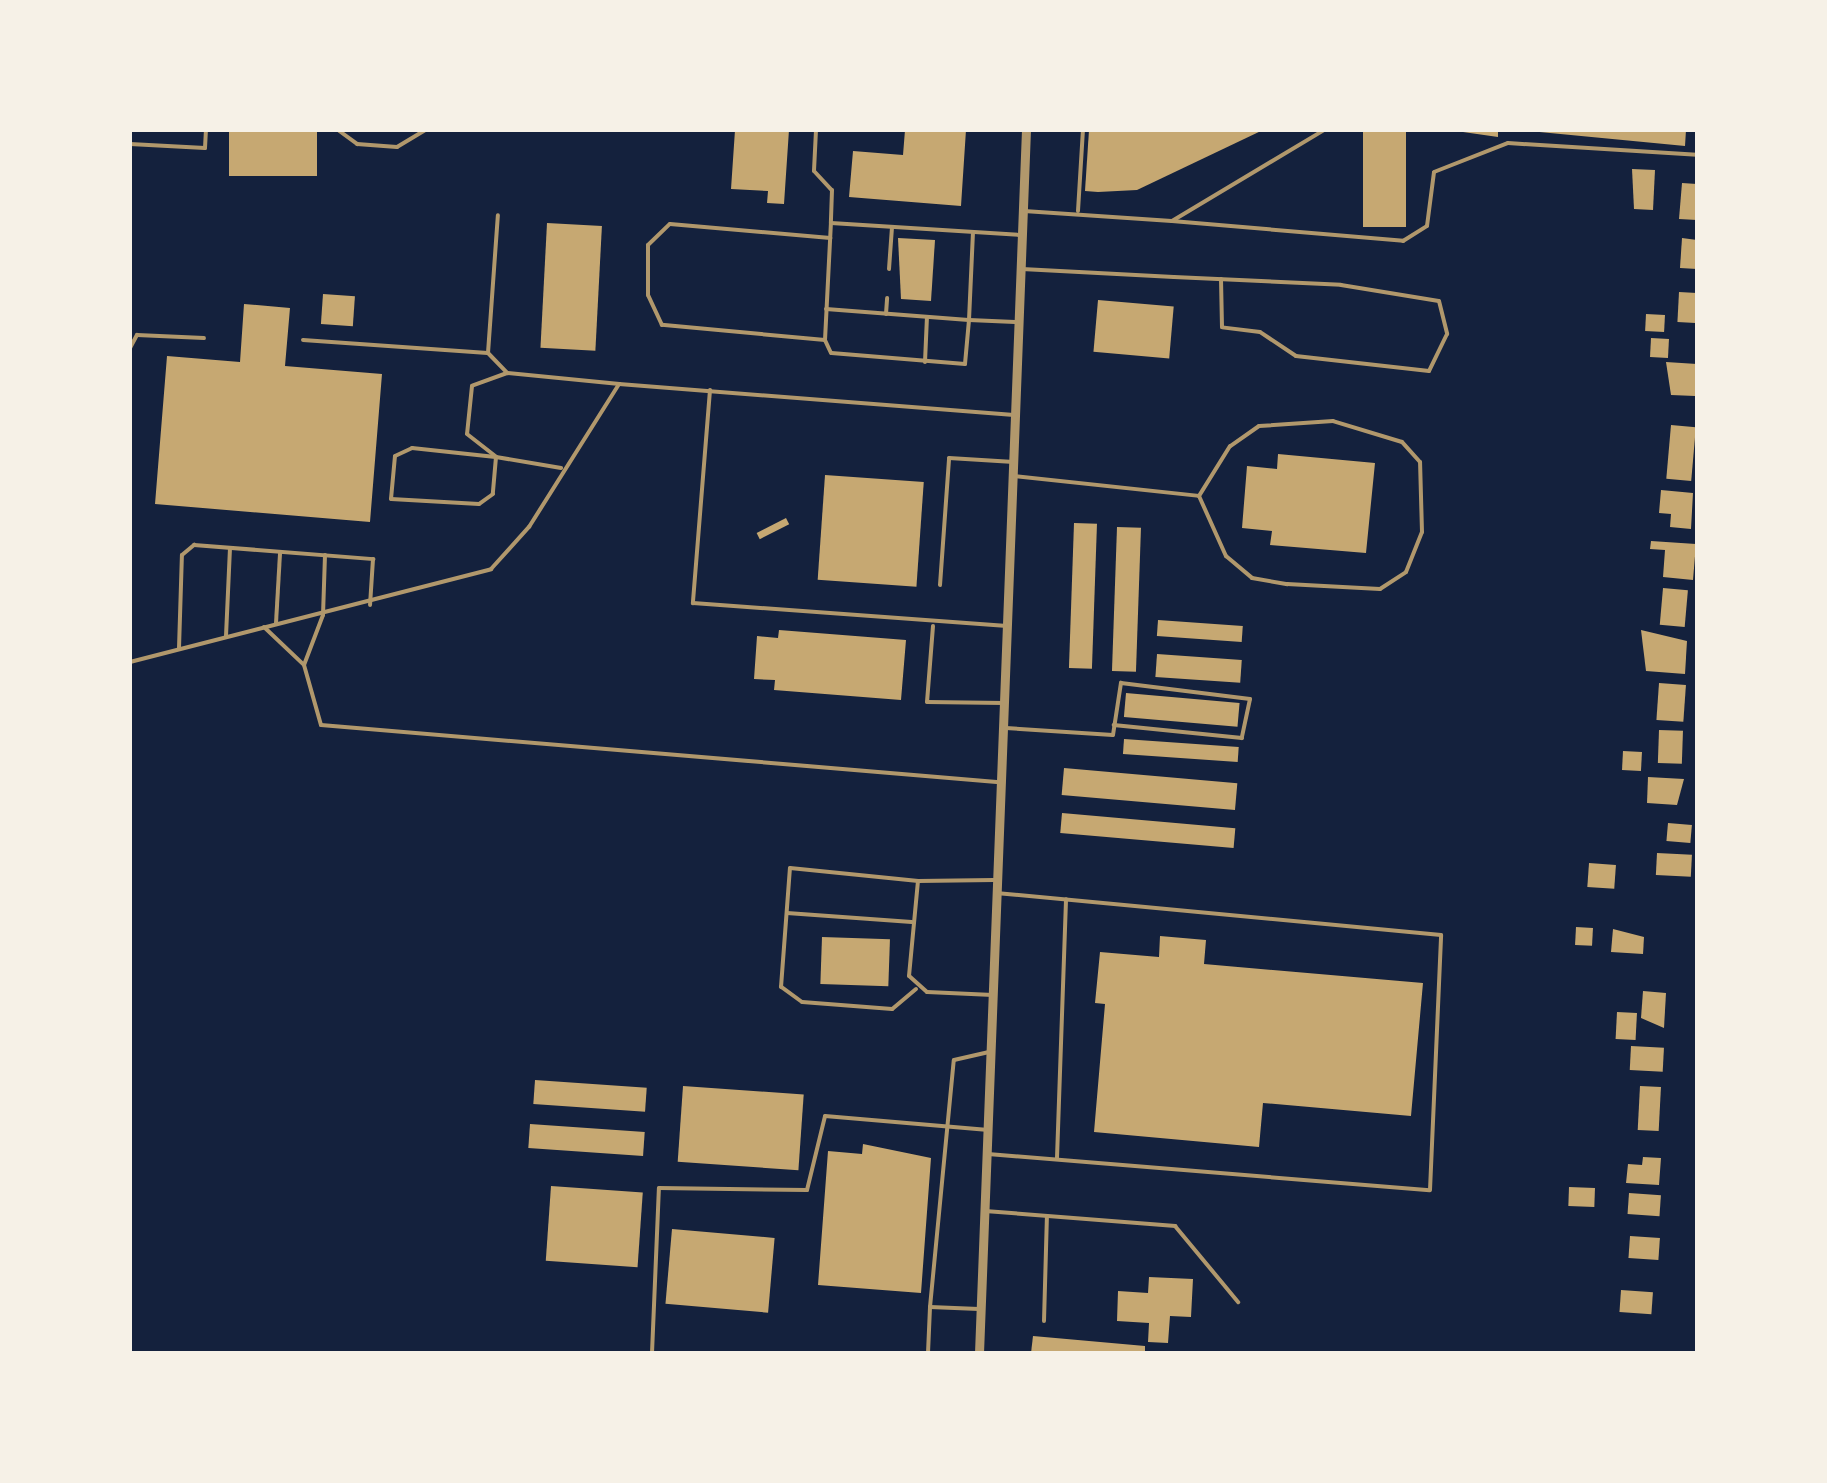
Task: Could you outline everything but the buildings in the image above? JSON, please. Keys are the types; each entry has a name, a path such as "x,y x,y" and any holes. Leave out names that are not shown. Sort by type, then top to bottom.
{"street":[{"path":"979,1353 1026,130"}],"lane":[{"path":"130,144 205,148 206,130"},
{"path":"338,130 357,144 397,147 425,130"},
{"path":"816,130 814,171 832,190 825,340 830,353 964,364 973,232"},
{"path":"1078,211 1083,130"},
{"path":"1172,221 1324,130"},
{"path":"1024,210 1078,211 1403,241 1427,226 1434,172 1508,144 1697,155"},
{"path":"488,353 498,215"},
{"path":"825,340 662,325 648,294 648,244 670,224 830,238"},
{"path":"831,224 1024,235"},
{"path":"889,269 892,227"},
{"path":"1022,269 1221,279 1438,301 1447,334 1429,370 1296,356 1260,332 1222,328 1221,279"},
{"path":"886,314 887,298"},
{"path":"826,309 1020,322"},
{"path":"925,362 927,317"},
{"path":"130,348 137,334 204,338"},
{"path":"303,340 488,353 507,373"},
{"path":"496,457 466,434 472,386 507,373 1016,416"},
{"path":"130,662 276,623 370,605 491,568 529,527 562,468 619,384"},
{"path":"710,390 693,603 933,626 1007,626"},
{"path":"1333,421 1402,442 1420,462 1422,532 1406,572 1380,589 1287,584 1252,578 1226,556 1199,496 1230,446 1259,426 1333,421"},
{"path":"496,457 493,494 479,504 391,499 394,456 412,448 496,457 562,468"},
{"path":"940,584 949,458 1014,462"},
{"path":"1013,476 1199,496"},
{"path":"179,648 182,555 194,545 373,559 370,605"},
{"path":"226,636 230,548"},
{"path":"276,623 280,552"},
{"path":"304,665 323,615 325,555"},
{"path":"264,626 304,665 321,725 1001,782"},
{"path":"933,626 927,702 1004,704"},
{"path":"1003,728 1111,735 1120,682 1250,699 1242,738 1114,726"},
{"path":"993,995 916,989 892,1009 802,1002 781,987 790,868 918,881 997,880"},
{"path":"916,989 912,922 918,881"},
{"path":"987,1154 1430,1190 1441,936 996,893"},
{"path":"1057,1158 1066,900"},
{"path":"786,913 912,922"},
{"path":"928,1353 954,1060 990,1052"},
{"path":"652,1353 659,1188 807,1190 825,1116 988,1130"},
{"path":"985,1211 1175,1226 1238,1302"},
{"path":"1044,1321 1048,1216"},
{"path":"930,1306 981,1309"}]}
